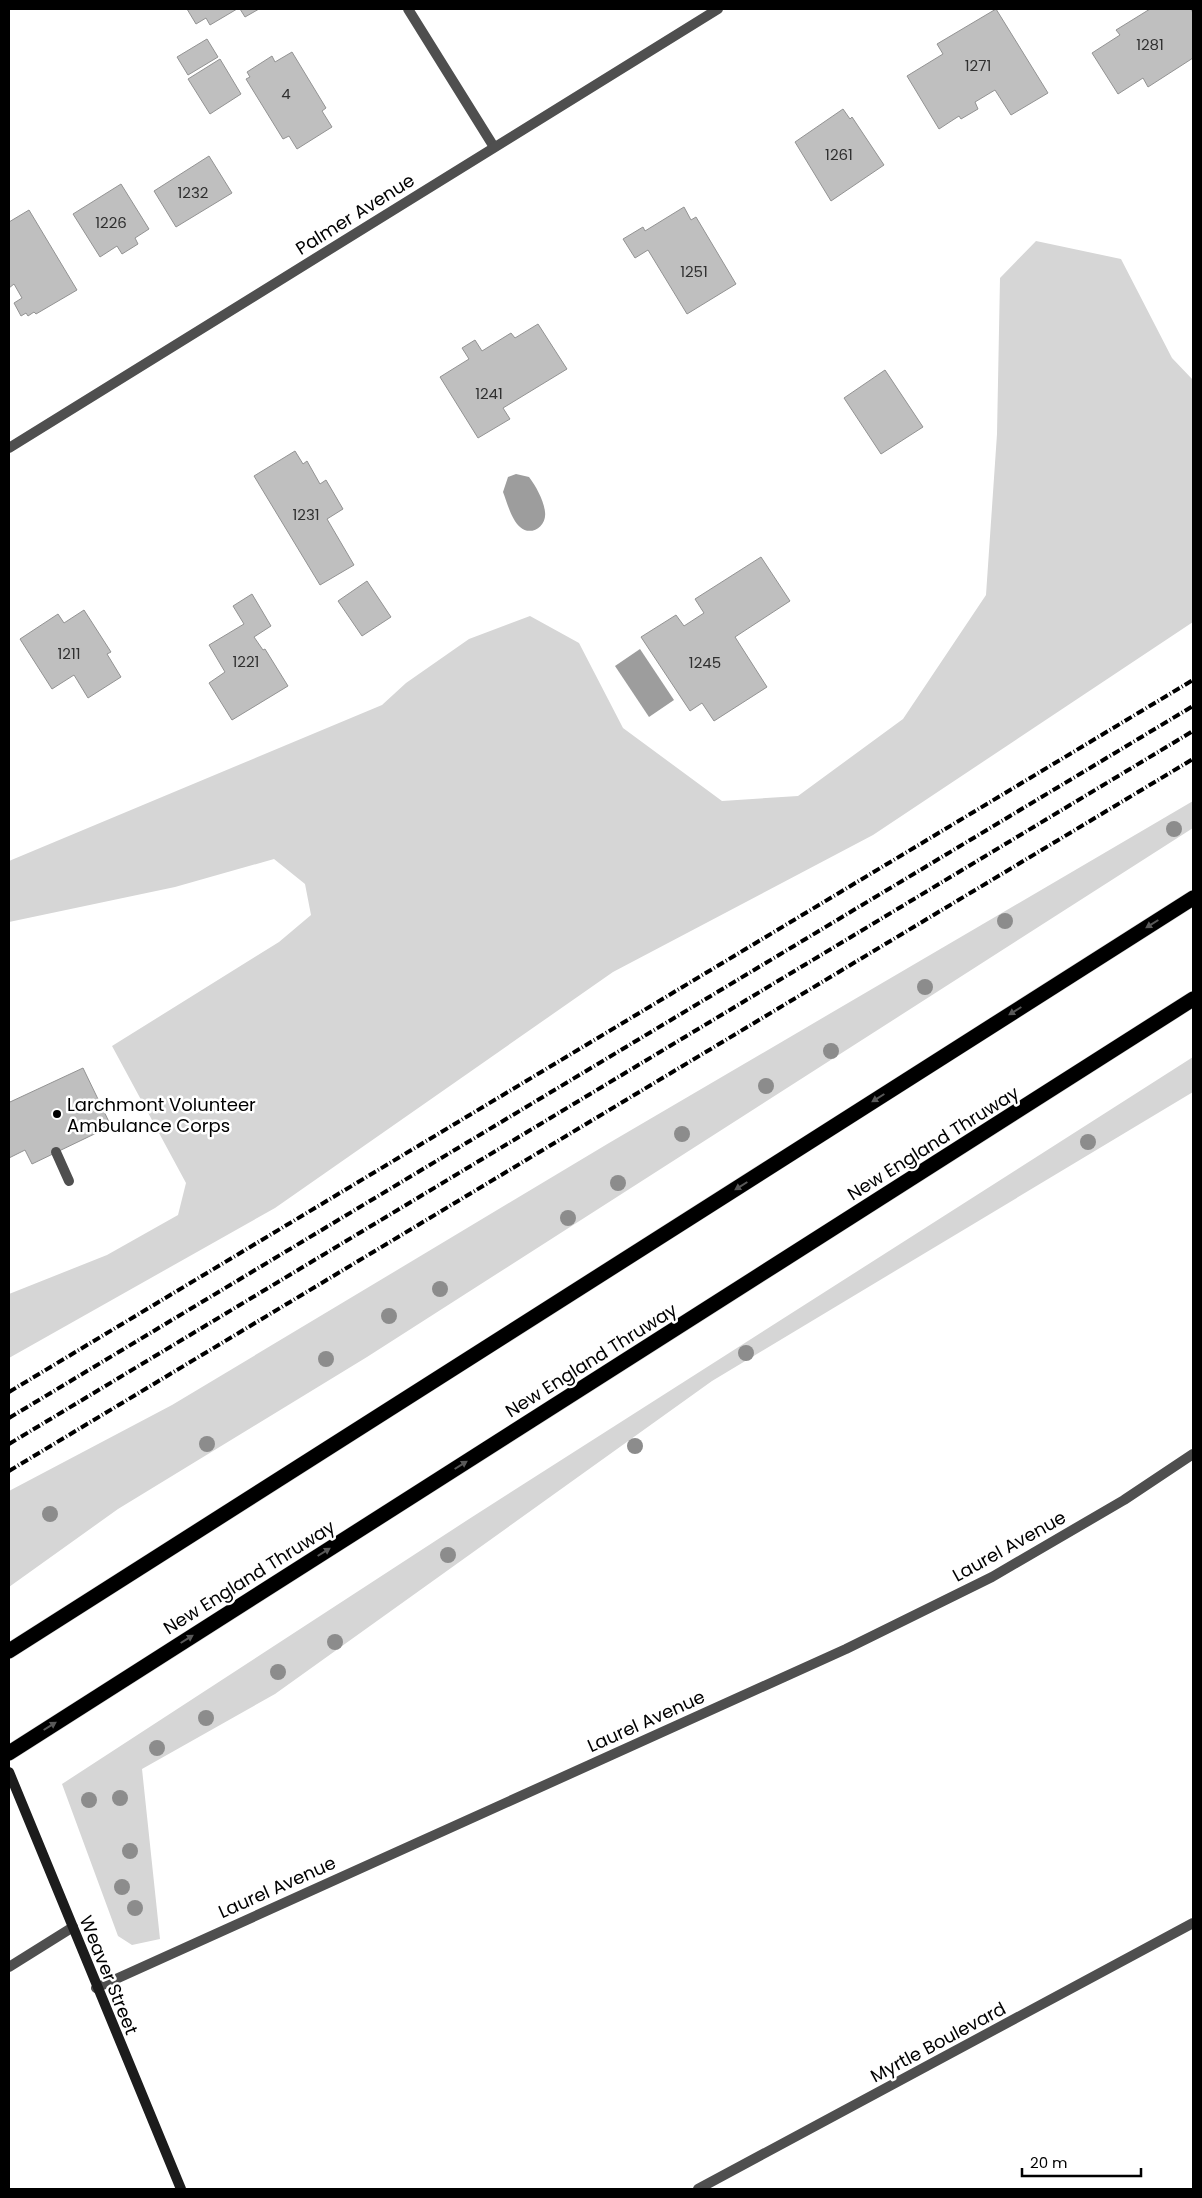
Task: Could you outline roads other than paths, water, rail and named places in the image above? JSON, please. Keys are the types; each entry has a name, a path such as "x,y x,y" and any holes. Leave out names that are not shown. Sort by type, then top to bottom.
{"highway":[{"path":"9,1651 1193,898"},
{"name":"New England Thruway","path":"9,1753 1193,999"}],"main road":[{"name":"Weaver Street","path":"9,1772 96,1988 181,2189"}],"street":[{"path":"408,9 494,147"},
{"name":"Palmer Avenue","path":"9,448 718,9"},
{"path":"56,1152 69,1180"},
{"name":"Laurel Avenue","path":"96,1988 846,1649 992,1577 1124,1500 1193,1454"},
{"name":"Myrtle Boulevard","path":"698,2189 1193,1923"},
{"path":"9,1967 73,1927"}],"railway":[{"path":"9,1392 1193,680"},
{"path":"9,1418 1193,706"},
{"path":"9,1444 1193,731"},
{"path":"9,1471 1193,759"}],"place":[{"name":"Larchmont Volunteer Ambulance Corps","path":"57,1114"}]}
